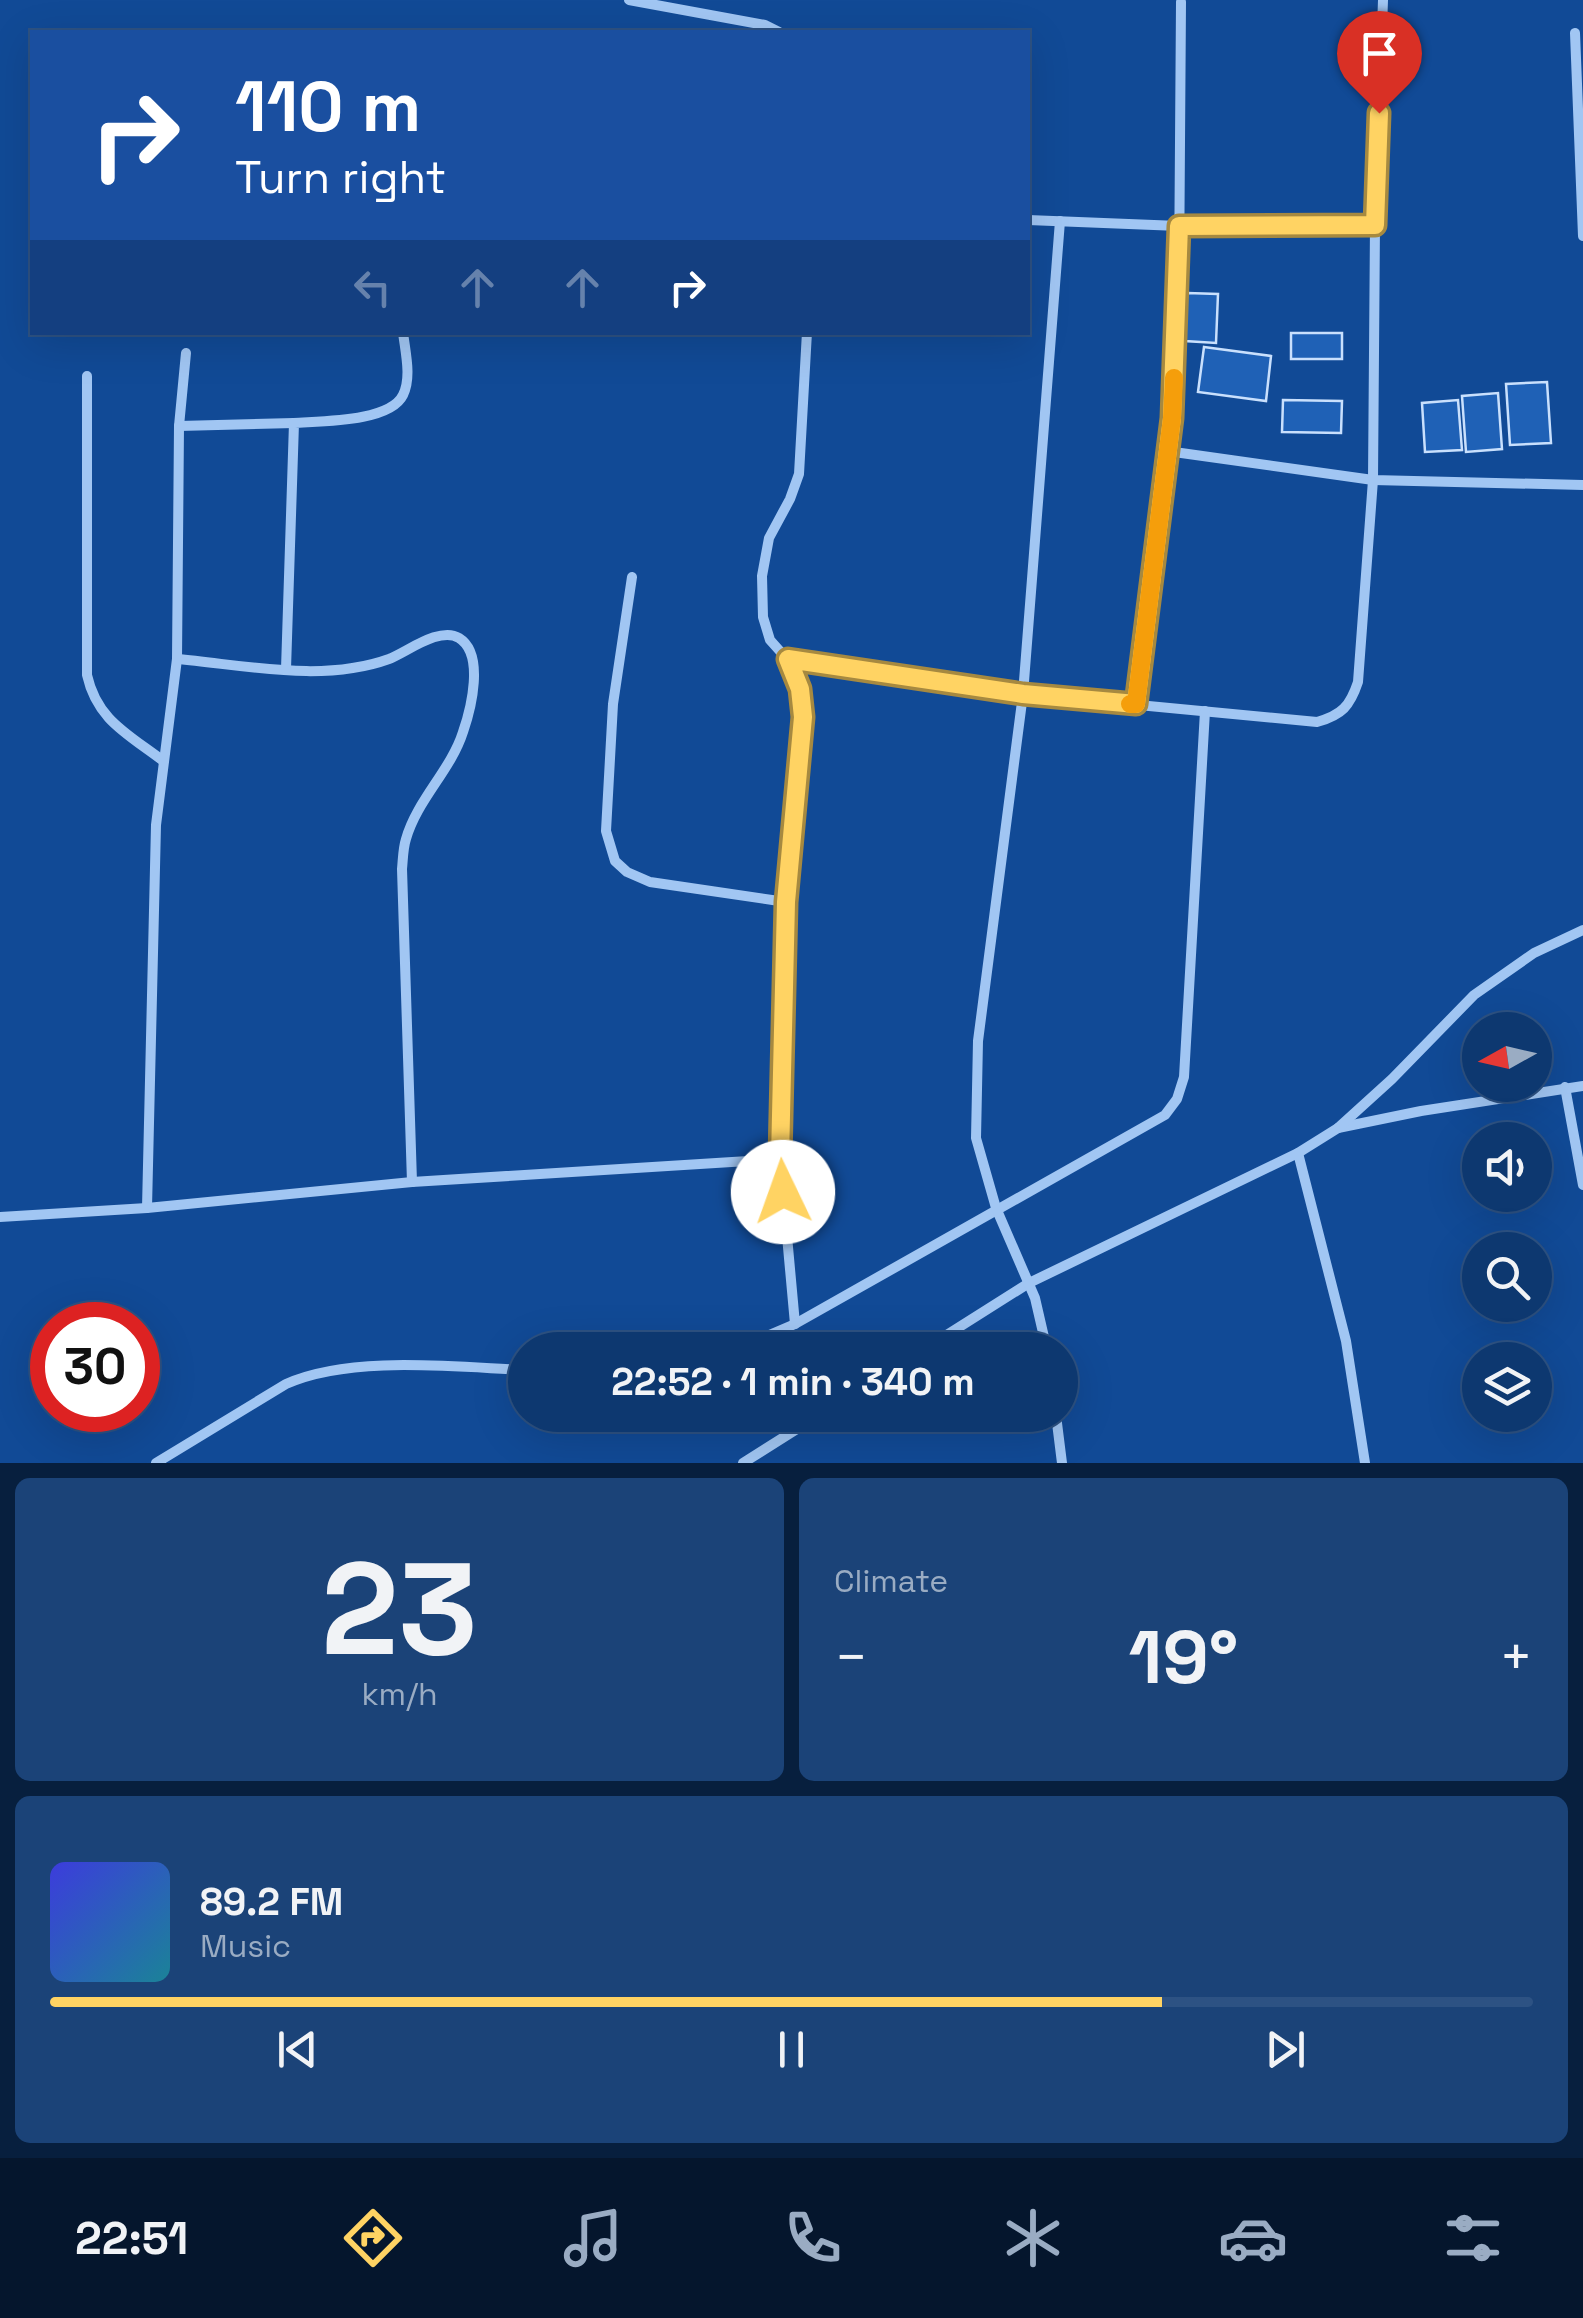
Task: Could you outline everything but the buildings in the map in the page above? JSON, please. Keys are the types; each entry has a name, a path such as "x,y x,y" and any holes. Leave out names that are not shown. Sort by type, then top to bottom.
{"street":[{"path":"628,0 766,25 775,30"},
{"path":"788,659 1023,694 1316,722 1337,716 1350,704 1358,682 1373,480 1375,225 1383,0"},
{"path":"1136,704 1172,418 1181,2"},
{"path":"1575,33 1583,236"},
{"path":"1030,220 1179,226 1375,225"},
{"path":"1043,1332 1036,1298 996,1208 976,1138 978,1041 1023,694 1060,221"},
{"path":"179,426 294,424 367,416 393,407 404,394 407,377 403,335"},
{"path":"795,1324 780,1158 786,902 803,717 800,689 788,659 770,640 763,617 762,576 770,538 799,474 806,335"},
{"path":"147,1208 156,825 177,659 179,426 186,353"},
{"path":"87,376 87,676 92,698 103,716 162,760"},
{"path":"286,669 294,424"},
{"path":"1168,451 1373,480 1583,486"},
{"path":"632,576 613,704 606,831 615,860 627,872 650,882 786,902"},
{"path":"177,659 321,672 367,665 442,635 455,635 464,641 474,691 464,728 454,758 406,838 402,869 412,1182"},
{"path":"777,1332 1166,1115 1184,1077 1204,712"},
{"path":"951,1332 1029,1283 1298,1153 1338,1128 1474,994 1534,953 1583,930"},
{"path":"1338,1128 1583,1086"},
{"path":"1565,1087 1583,1184"},
{"path":"1298,1153 1346,1341 1365,1463"},
{"path":"0,1216 147,1208 412,1182 780,1158"},
{"path":"156,1463 306,1374 418,1366 508,1369"},
{"path":"743,1463 792,1432"},
{"path":"1058,1432 1062,1463"}],"slow traffic":[{"path":"1130,704 1136,704 1174,378"}],"route":[{"path":"783,1192 780,1158 786,902 803,717 800,689 788,659 1023,694 1136,704 1172,418 1179,226 1375,225 1379,113"}]}
